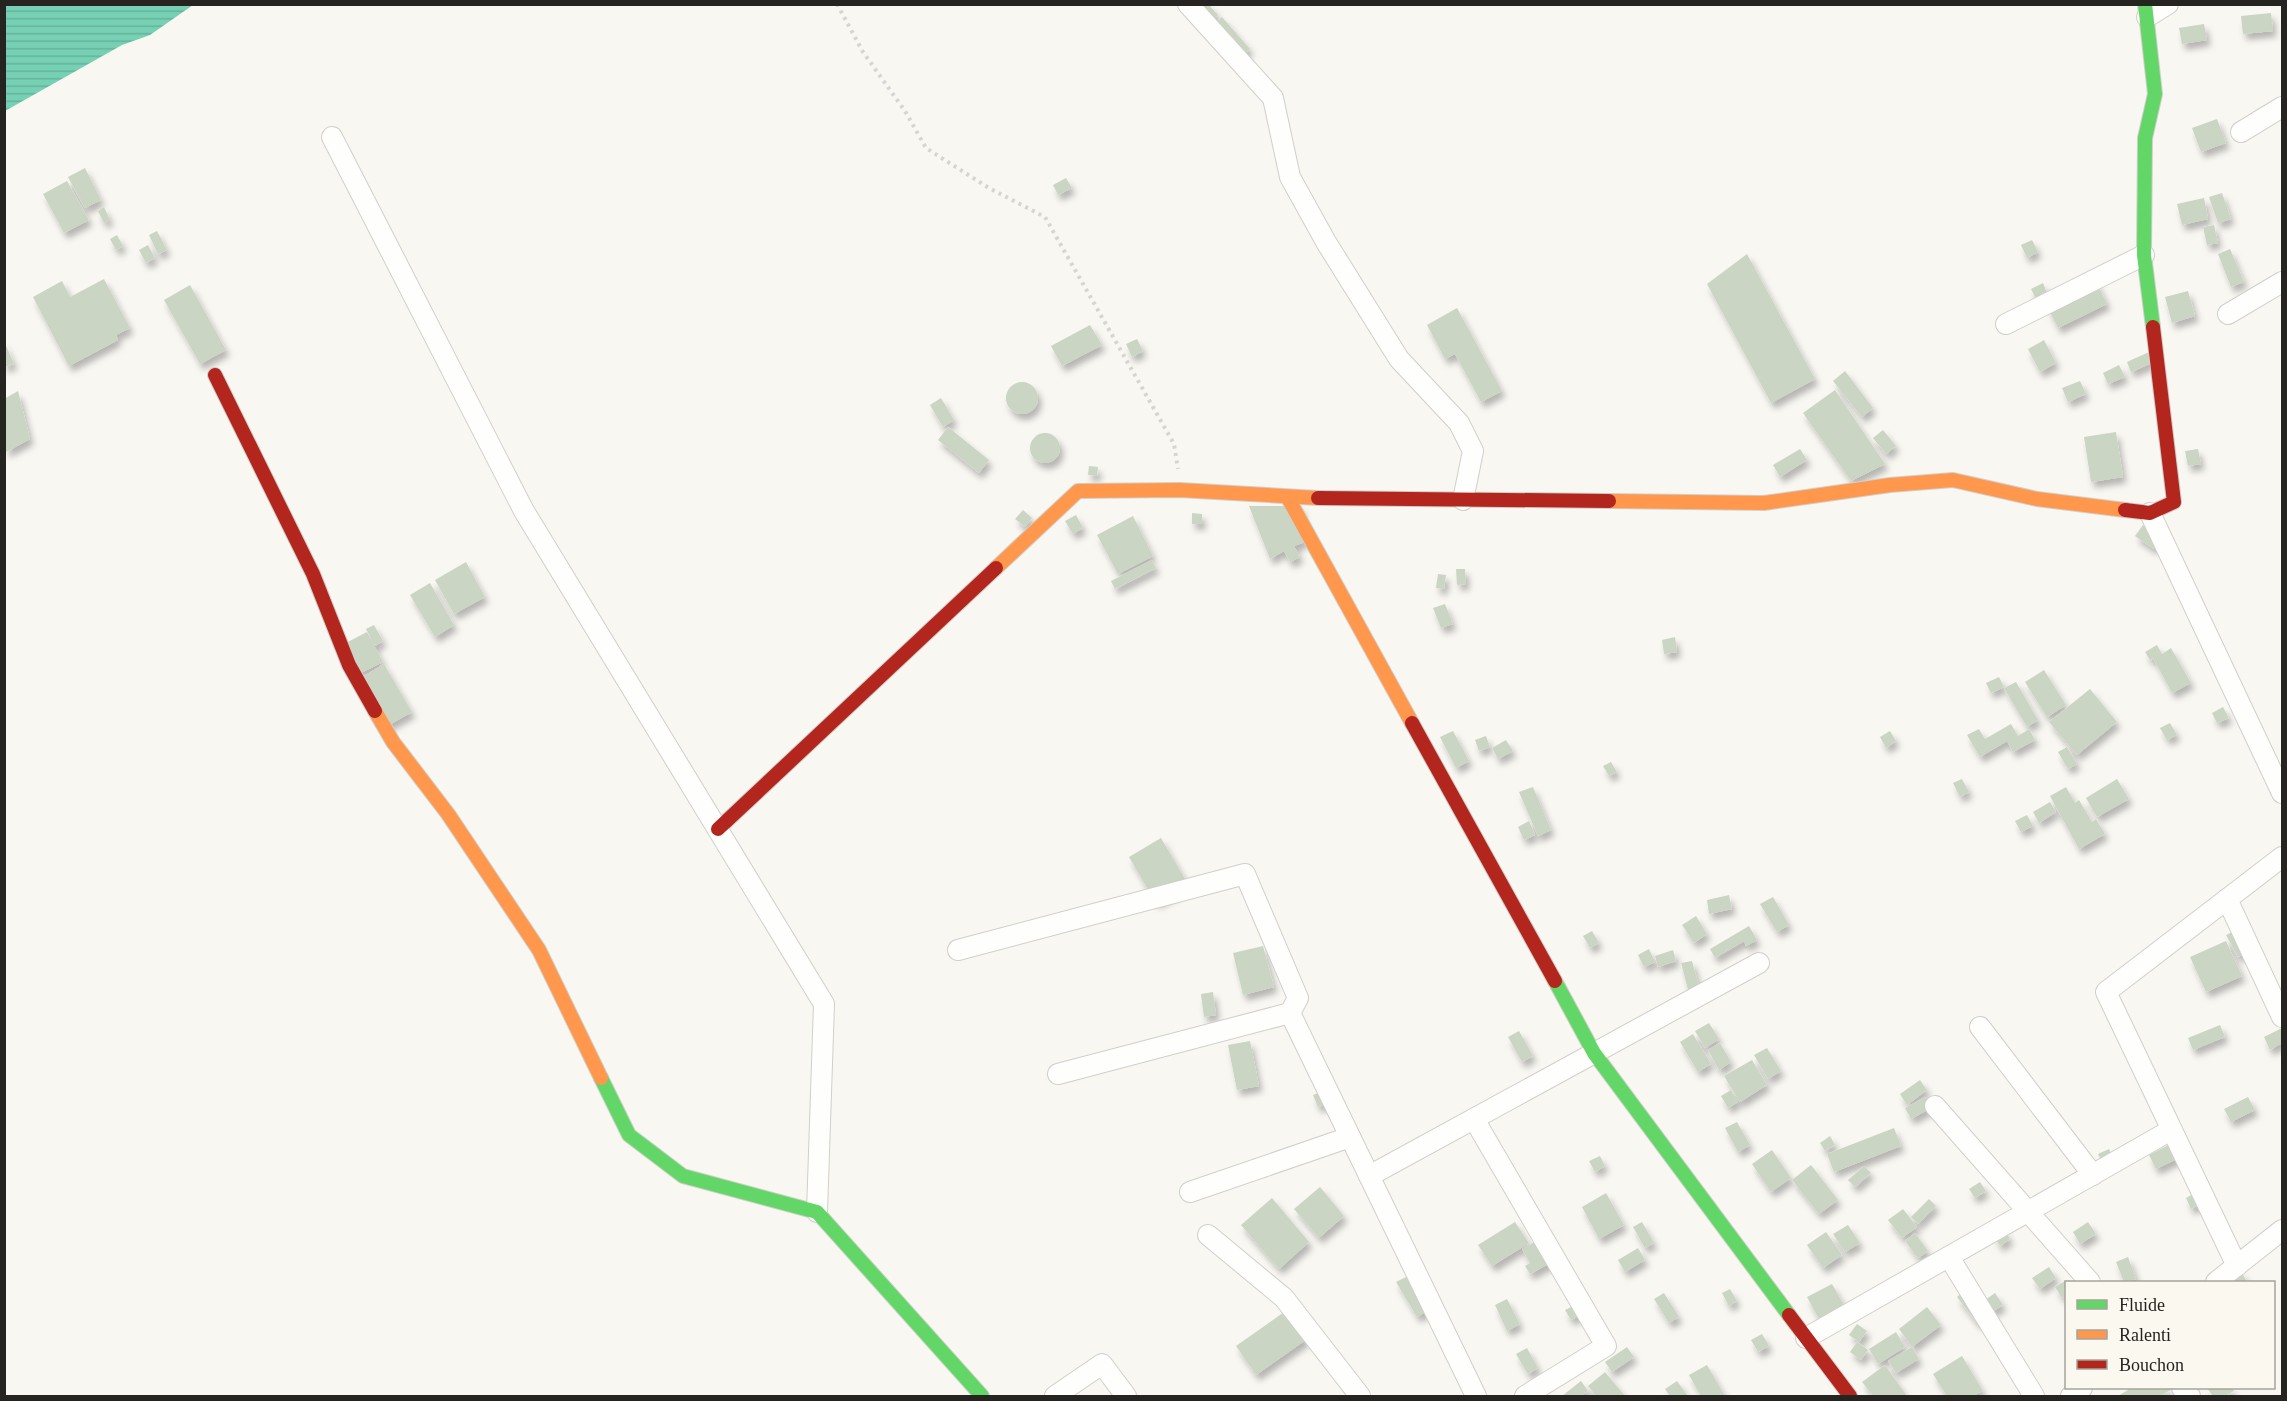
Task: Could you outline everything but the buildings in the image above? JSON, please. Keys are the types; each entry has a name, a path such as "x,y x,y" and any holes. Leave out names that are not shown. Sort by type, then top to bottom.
{"street":[{"path":"1188,4 1273,98 1290,177 1326,242 1399,359 1459,423 1473,451 1463,500"},
{"path":"718,829 1078,491 1180,490 1288,498 1764,503 1890,485 1953,480 2037,499 2150,513 2174,501 2144,255 2145,138 2155,94 2146,11 2168,4"},
{"path":"2241,132 2283,107"},
{"path":"332,137 524,511 824,1004 817,1212"},
{"path":"2006,324 2144,255"},
{"path":"2228,314 2283,282"},
{"path":"215,375 313,574 349,665 393,742 448,814 539,950 629,1136 683,1176 817,1212 982,1396"},
{"path":"1288,498 1594,1053 1850,1396"},
{"path":"2150,513 2283,793"},
{"path":"2237,1266 2106,992 2283,857"},
{"path":"958,950 1245,874 1298,998 1290,1013 1058,1074"},
{"path":"2228,899 2283,1017"},
{"path":"1369,1176 1759,963"},
{"path":"1290,1013 1476,1396"},
{"path":"1980,1027 2093,1175"},
{"path":"1935,1106 2089,1281"},
{"path":"1473,1119 1606,1346 1525,1396"},
{"path":"1806,1338 2171,1130"},
{"path":"1190,1192 1350,1137"},
{"path":"2217,1281 2283,1230"},
{"path":"1208,1235 1284,1298 1360,1396"},
{"path":"1949,1257 2034,1396"},
{"path":"1055,1396 1102,1364 1126,1396"}],"path":[{"path":"837,4 863,52 906,111 926,148 990,188 1045,217 1174,444 1180,490"}],"shaded area":[{"path":"5,4 193,5 150,35 122,45 5,111"}],"traffic: fast":[{"path":"2145,4 2155,94 2145,138 2144,255 2153,327"},
{"path":"1555,981 1594,1053 1789,1315"},
{"path":"601,1078 629,1135 683,1176 817,1212 982,1396"}],"traffic: slow":[{"path":"1609,501 1764,503 1890,485 1953,480 2037,499 2125,510"},
{"path":"996,568 1078,491 1180,490 1318,498"},
{"path":"1288,498 1412,723"},
{"path":"375,711 393,742 448,814 539,950 601,1078"}],"traffic: jam":[{"path":"2125,510 2150,513 2174,502 2153,327"},
{"path":"215,375 313,574 349,665 375,711"},
{"path":"1318,498 1609,501"},
{"path":"718,829 996,568"},
{"path":"1412,723 1555,981"},
{"path":"1789,1315 1850,1396"}]}
